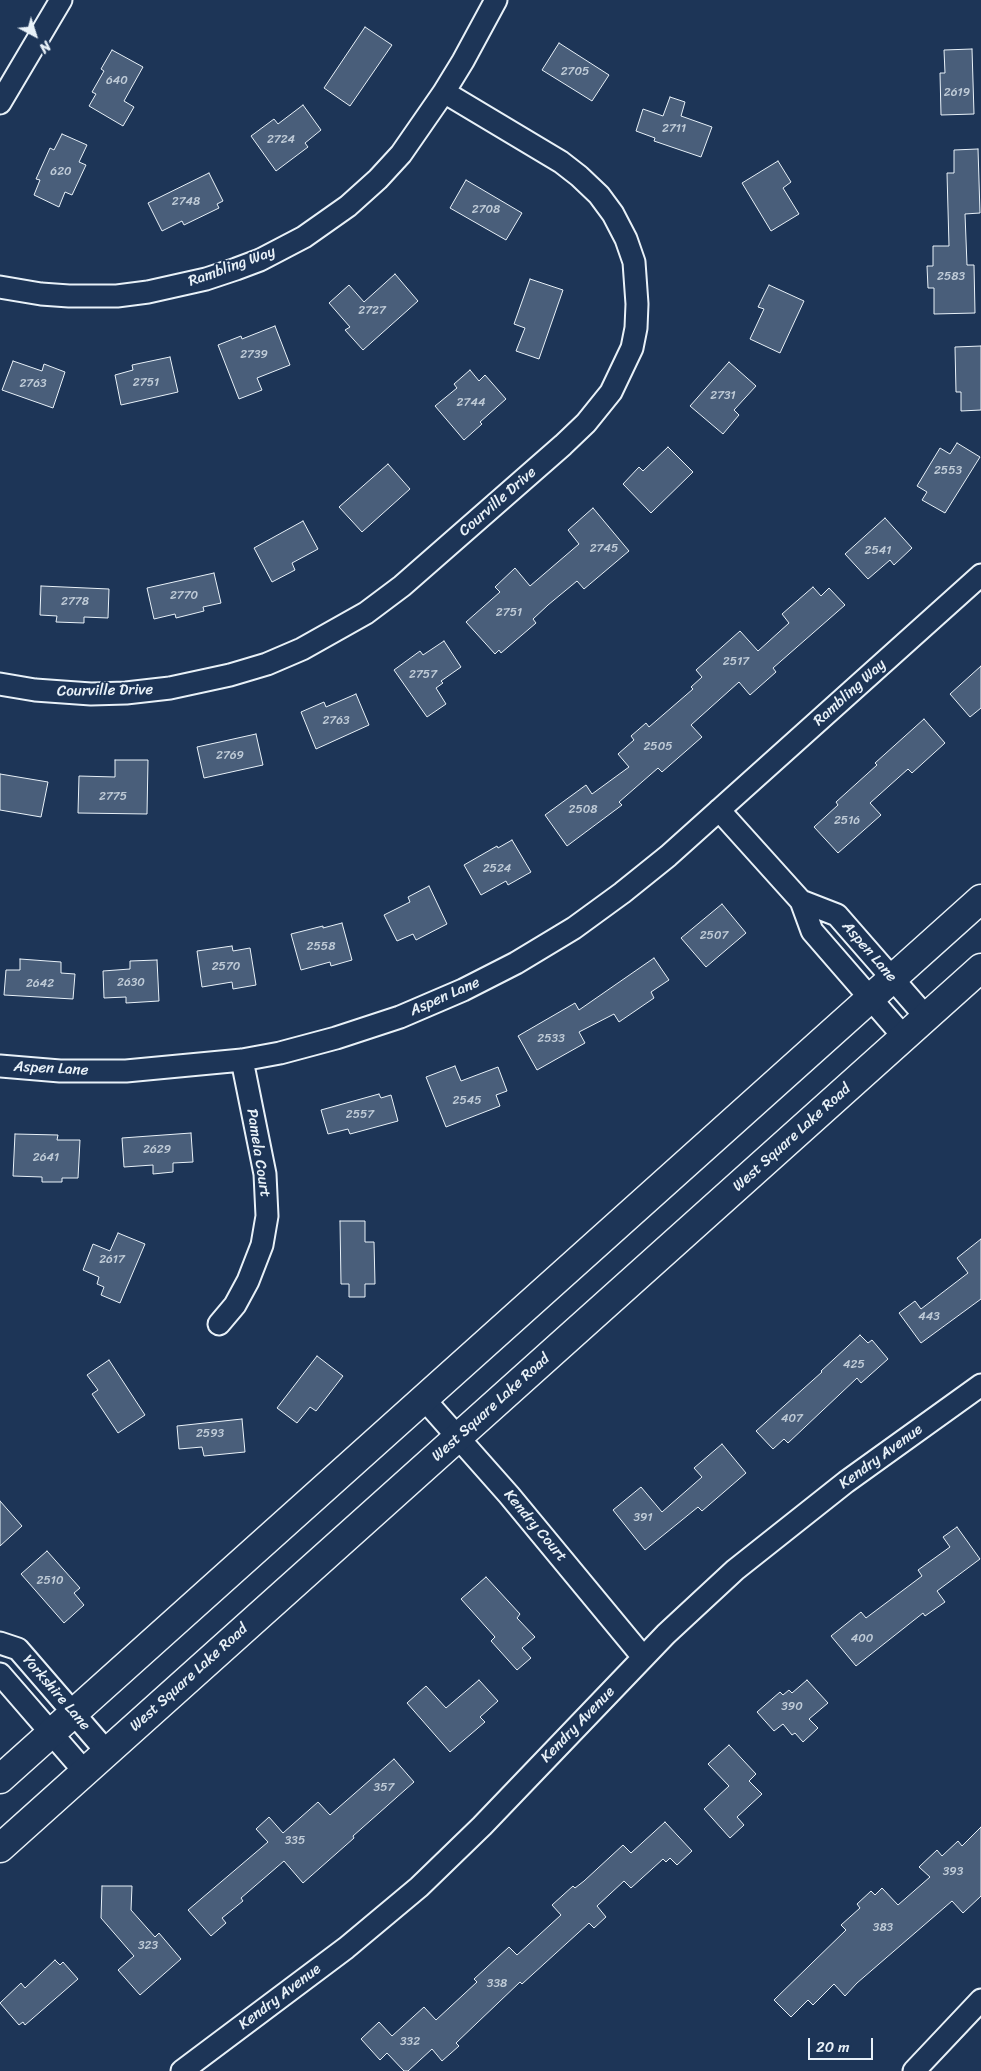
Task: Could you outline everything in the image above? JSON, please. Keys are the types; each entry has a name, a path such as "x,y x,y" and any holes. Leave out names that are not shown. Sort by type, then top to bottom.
{"highway":[{"path":"0,1779 981,899"},
{"name":"West Square Lake Road","path":"0,1848 981,968"}],"street":[{"path":"0,103 60,0"},
{"name":"Rambling Way","path":"0,287 41,294 69,296 116,296 168,289 206,279 260,260 304,237 348,206 378,179 401,154 444,92 496,0"},
{"name":"Courville Drive","path":"0,684 35,690 91,694 126,693 170,688 230,675 267,664 302,649 366,613 402,586 563,445 600,408 623,371 632,348 636,328 637,283 634,262 626,239 613,214 599,195 579,176 549,154 444,92"},
{"name":"Rambling Way","path":"719,810 981,575"},
{"name":"Aspen Lane","path":"0,1066 60,1071 126,1071 242,1060 280,1053 336,1038 400,1017 463,990 516,963 574,928 668,856 719,810 801,901 812,931 904,1037"},
{"name":"Aspen Lane","path":"801,901 837,915 926,1017"},
{"name":"Pamela Court","path":"219,1324 235,1305 248,1281 262,1245 267,1216 265,1174 242,1060"},
{"name":"Kendry Avenue","path":"182,2071 346,1948 419,1887 482,1826 643,1656 729,1575 846,1482 981,1385"},
{"name":"Kendry Court","path":"424,1399 509,1495 643,1656"},
{"name":"Yorkshire Lane","path":"0,1643 18,1650 108,1752"},
{"name":"Yorkshire Lane","path":"0,1674 85,1772"},
{"path":"914,2071 981,2000"}],"building":[{"path":"365,27 392,45 350,106 324,88"},
{"path":"559,43 609,75 592,101 542,70"},
{"path":"972,49 974,114 941,115 940,73 945,73 944,50"},
{"path":"112,50 143,67 124,101 134,107 123,126 89,106 96,94 92,92 104,71 101,69"},
{"path":"670,97 685,102 681,116 712,127 701,157 654,141 655,138 636,131 643,109 663,116"},
{"path":"303,105 321,130 305,143 308,147 276,171 251,136 274,119 278,124"},
{"path":"62,134 87,145 79,162 86,165 72,195 65,192 59,207 34,195 40,180 36,179 50,148 54,150"},
{"path":"978,149 980,213 965,214 967,265 974,265 975,313 934,314 934,288 928,288 927,266 933,266 933,246 949,246 947,173 954,173 954,150"},
{"path":"778,161 791,182 783,188 799,214 771,231 742,183"},
{"path":"209,173 223,201 217,204 219,208 184,225 182,221 162,231 148,203"},
{"path":"466,180 522,213 506,240 450,208"},
{"path":"395,274 418,301 363,350 345,330 350,327 329,303 349,285 364,302"},
{"path":"530,279 563,290 539,359 516,351 525,328 514,324"},
{"path":"769,285 804,301 780,353 750,339 764,309 758,307"},
{"path":"275,326 290,365 257,378 262,390 239,399 218,345 241,336 242,339"},
{"path":"981,346 981,410 961,411 961,392 956,392 955,347"},
{"path":"170,357 178,392 121,405 115,375 133,370 132,365"},
{"path":"13,361 42,371 44,364 65,372 53,408 2,390"},
{"path":"729,362 756,386 734,410 739,415 723,434 690,406"},
{"path":"470,370 479,381 485,375 506,399 480,422 482,424 464,440 435,406 457,388 454,384"},
{"path":"957,443 980,457 945,513 922,500 927,492 917,486 940,448 950,454"},
{"path":"668,447 693,472 651,513 623,484 639,467 643,471"},
{"path":"388,464 410,489 362,532 339,507"},
{"path":"593,508 629,551 584,589 577,581 533,619 536,623 501,653 499,650 495,654 466,622 500,592 495,587 515,568 530,586 579,544 568,530"},
{"path":"885,518 912,548 894,565 890,560 868,579 845,554"},
{"path":"303,521 318,549 292,563 295,570 272,582 254,548"},
{"path":"214,573 221,603 203,607 204,611 176,618 175,614 154,619 147,588"},
{"path":"41,586 109,589 108,618 84,617 84,623 56,622 57,616 40,615"},
{"path":"813,587 821,596 829,588 845,605 773,668 776,672 750,695 739,682 691,725 702,737 662,772 658,768 619,802 622,805 567,846 545,815 586,785 592,794 629,767 618,754 634,740 631,736 646,723 649,727 693,689 691,687 702,677 696,670 740,631 758,651 789,623 782,614"},
{"path":"444,641 461,667 441,681 443,683 436,688 446,704 427,717 394,670 420,651 423,655"},
{"path":"981,666 981,708 970,717 950,694"},
{"path":"356,694 369,725 316,749 301,712 324,702 326,707"},
{"path":"924,719 945,743 912,773 908,769 870,803 881,815 838,853 814,827 838,805 836,802 877,765 875,763"},
{"path":"256,734 263,765 204,778 197,747"},
{"path":"115,760 148,760 147,814 78,813 79,776 115,777"},
{"path":"0,774 48,782 41,817 0,810"},
{"path":"512,840 531,872 508,885 506,881 481,895 464,865 497,846 498,848"},
{"path":"429,886 447,924 416,940 413,934 397,941 384,915 410,902 408,897"},
{"path":"722,904 746,933 706,967 681,938"},
{"path":"342,923 352,960 331,966 330,962 301,970 291,934"},
{"path":"232,946 233,951 250,948 256,985 233,989 232,982 202,987 197,951"},
{"path":"654,958 669,980 651,992 654,998 619,1022 614,1014 579,1032 585,1043 537,1070 518,1036 575,1003 579,1010"},
{"path":"20,959 61,962 61,973 75,974 73,999 4,995 6,970 20,970"},
{"path":"157,960 159,1001 126,1003 126,997 104,998 103,971 130,969 130,961"},
{"path":"455,1066 461,1081 498,1067 507,1091 496,1095 500,1106 446,1127 426,1077"},
{"path":"379,1094 381,1098 391,1095 398,1121 350,1134 348,1129 328,1134 321,1110"},
{"path":"191,1133 193,1162 173,1163 173,1172 153,1174 153,1165 124,1167 122,1138"},
{"path":"15,1134 58,1135 57,1140 80,1140 78,1178 62,1178 62,1182 42,1182 42,1177 13,1176"},
{"path":"340,1221 365,1221 365,1242 374,1242 375,1284 365,1284 365,1297 349,1297 349,1284 341,1284"},
{"path":"118,1233 145,1244 120,1303 101,1295 104,1287 97,1284 99,1277 83,1270 93,1244 110,1251"},
{"path":"981,1239 981,1299 921,1343 899,1313 915,1301 921,1309 968,1273 957,1258"},
{"path":"860,1335 868,1343 872,1340 888,1359 861,1383 857,1378 788,1443 784,1439 773,1449 756,1431"},
{"path":"317,1356 343,1376 316,1411 310,1407 297,1423 277,1408"},
{"path":"109,1360 145,1415 118,1433 92,1394 98,1390 87,1375"},
{"path":"242,1419 245,1452 204,1456 202,1447 179,1449 177,1426"},
{"path":"722,1444 746,1473 702,1511 698,1507 645,1550 613,1510 641,1487 662,1512 702,1477 694,1468"},
{"path":"0,1501 22,1526 0,1546"},
{"path":"957,1527 980,1559 937,1591 945,1602 925,1616 923,1613 856,1666 831,1636 861,1612 866,1618 922,1576 918,1570 950,1547 943,1537"},
{"path":"47,1551 80,1588 74,1593 84,1605 64,1623 21,1574"},
{"path":"486,1577 520,1614 517,1618 535,1637 522,1648 531,1658 517,1670 491,1641 495,1637 461,1599"},
{"path":"479,1680 498,1701 480,1717 485,1722 450,1752 407,1703 426,1686 446,1708"},
{"path":"807,1680 828,1703 809,1719 818,1728 803,1742 795,1733 792,1735 783,1724 774,1731 757,1712 780,1692 783,1695 789,1690 792,1693"},
{"path":"729,1745 756,1774 749,1781 762,1794 737,1817 744,1825 730,1838 704,1809 729,1786 708,1764"},
{"path":"394,1759 414,1782 303,1883 284,1861 241,1898 243,1901 222,1918 226,1923 211,1936 188,1910 268,1842 256,1829 269,1817 283,1833 318,1802 330,1815"},
{"path":"665,1822 692,1851 677,1865 670,1858 666,1862 663,1859 631,1888 624,1881 597,1906 606,1917 594,1928 589,1923 522,1984 520,1982 456,2043 459,2046 442,2061 432,2049 408,2071 404,2071 387,2053 380,2060 361,2039 379,2022 392,2036 424,2007 436,2020 477,1982 474,1979 509,1947 517,1955 561,1915 552,1905 573,1886 575,1888 584,1881 623,1845 631,1853"},
{"path":"981,1827 981,1896 963,1913 952,1901 857,1983 845,1996 834,1984 813,2005 808,2000 791,2017 774,2000 846,1930 841,1925 860,1908 857,1904 871,1891 875,1895 882,1888 898,1905 930,1877 919,1867 937,1850 942,1856 958,1841 962,1846"},
{"path":"102,1886 132,1886 131,1910 155,1937 159,1933 181,1959 140,1995 118,1970 134,1956 101,1918"},
{"path":"55,1960 60,1965 63,1962 78,1979 25,2025 23,2022 19,2025 0,2003 21,1983 25,1988"}]}
